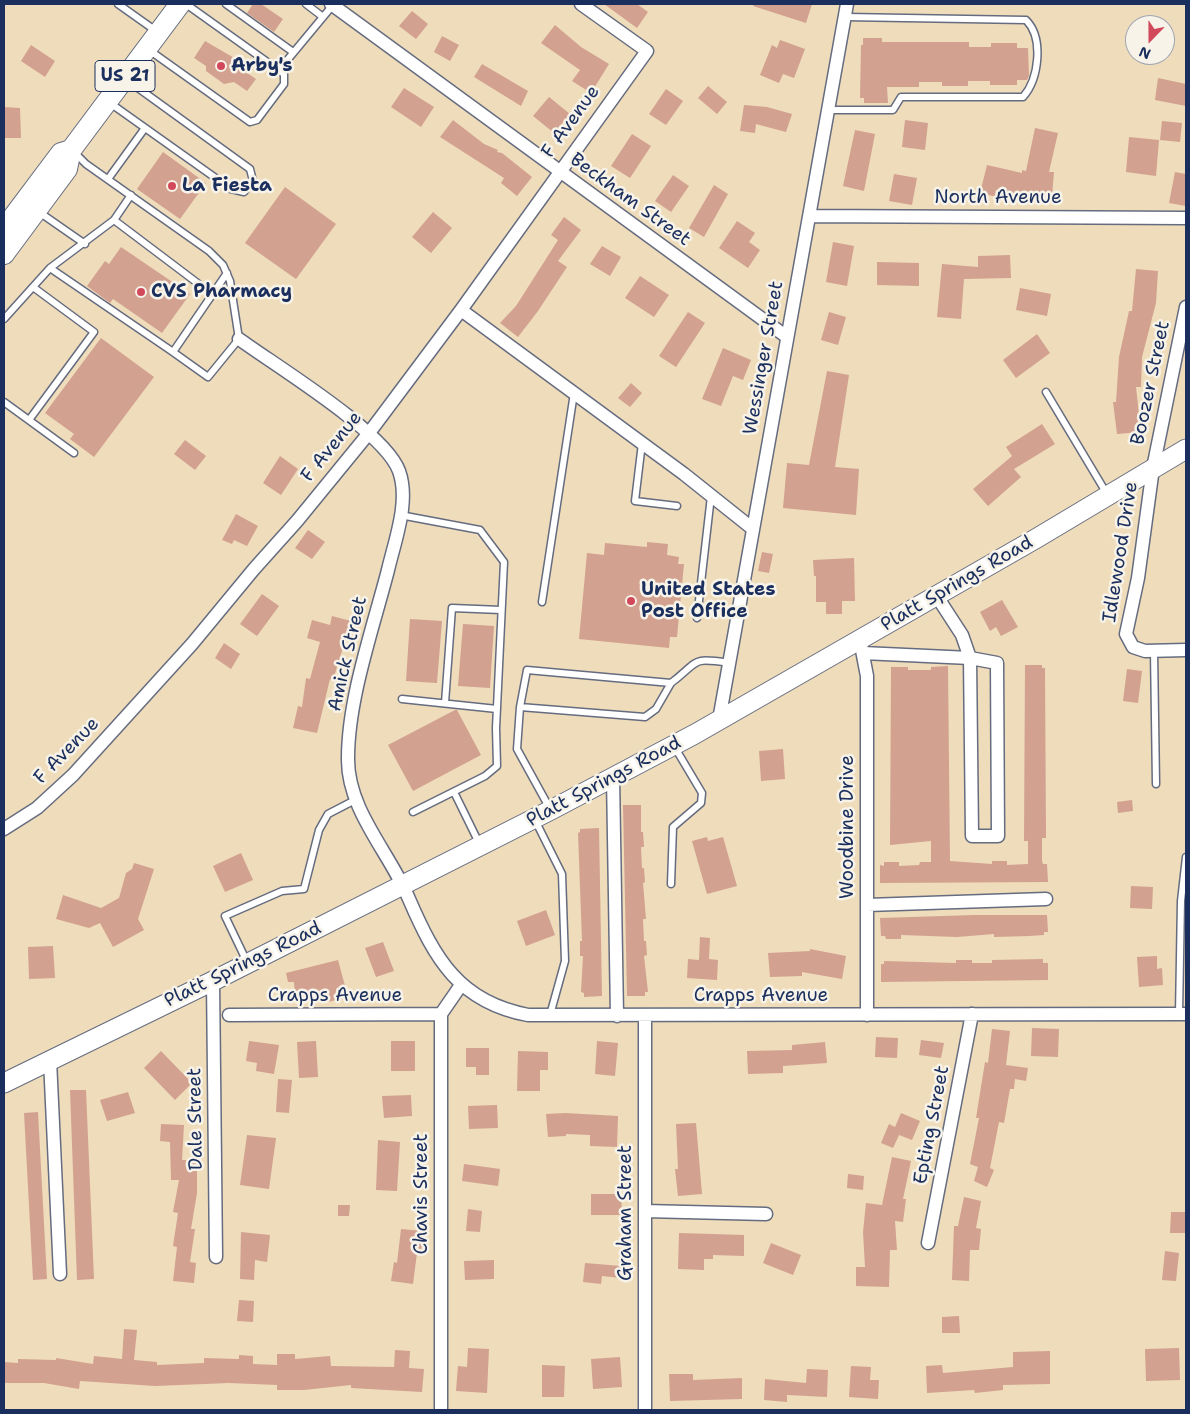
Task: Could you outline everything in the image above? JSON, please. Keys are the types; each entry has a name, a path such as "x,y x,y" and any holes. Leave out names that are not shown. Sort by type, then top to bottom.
{"main road":[{"name":"US 21","path":"4,254 38,211 67,169 71,150 180,4"},
{"name":"US 21","path":"4,229 61,153 71,150"},
{"name":"Platt Springs Road","path":"4,1083 213,981 543,814 861,646 936,595 1186,449"}],"street":[{"name":"Beckham Street","path":"332,4 787,337"},
{"name":"F Avenue","path":"4,829 38,808 99,747 192,644 369,432 461,310 558,171 646,51 581,4"},
{"name":"Wessinger Street","path":"719,720 847,4"},
{"name":"North Avenue","path":"810,216 1186,218"},
{"name":"Boozer Street","path":"1153,468 1186,307"},
{"path":"461,310 574,392 753,529"},
{"name":"Amick Street","path":"239,339 369,432 392,458 400,472 402,488 400,515 354,704 348,759 350,782 357,799 380,846 403,885"},
{"name":"Idlewood Drive","path":"1153,468 1138,578 1126,634 1133,648 1145,651 1186,650"},
{"path":"861,646 970,658 997,663 998,836 972,836 970,658 962,635 936,595"},
{"name":"Woodbine Drive","path":"861,646 867,676 867,1015"},
{"path":"613,777 617,1016"},
{"name":"Crapps Avenue","path":"403,885 426,938 445,968 462,985 493,1006 528,1015 1182,1014"},
{"path":"867,905 1046,899"},
{"name":"Dale Street","path":"213,981 216,1257"},
{"path":"441,1014 462,985"},
{"name":"Crapps Avenue","path":"228,1015 441,1014"},
{"name":"Chavis Street","path":"441,1014 441,1410"},
{"name":"Epting Street","path":"928,1242 972,1014"},
{"name":"Graham Street","path":"645,1016 645,1410"},
{"path":"50,1060 60,1274"},
{"path":"645,1211 766,1214"}],"lane":[{"path":"118,4 179,72 250,122 257,120 284,84 284,74 186,4"},
{"path":"226,4 292,52"},
{"path":"306,4 323,17"},
{"path":"279,70 332,4"},
{"path":"828,110 893,110 901,97 1023,97 1030,89 1036,68 1036,38 1032,26 1026,20 845,17"},
{"path":"107,100 231,189 244,192 253,181 250,169 124,78"},
{"path":"108,179 146,128"},
{"path":"50,268 208,377 239,339 230,281 224,265 209,251 131,196 71,150"},
{"path":"4,320 50,268 85,244 114,220 131,196"},
{"path":"38,211 85,244"},
{"path":"114,220 212,294"},
{"path":"172,352 227,273"},
{"path":"29,420 94,332 33,287"},
{"path":"542,602 574,392"},
{"path":"1046,392 1107,495"},
{"path":"4,402 74,453"},
{"path":"642,443 635,501 677,506"},
{"path":"697,618 711,496"},
{"path":"400,515 480,530 504,562 497,709 497,766 485,776 414,812"},
{"path":"445,703 452,608 501,610"},
{"path":"1154,651 1156,784"},
{"path":"520,706 645,717 656,709 671,683 696,661 703,659 729,663"},
{"path":"550,1015 565,961 562,874 543,814 518,754 520,706 526,672 530,669 671,683"},
{"path":"402,699 497,709"},
{"path":"671,884 673,827 701,803 702,793 673,745"},
{"path":"454,792 480,846"},
{"path":"248,963 225,916 282,891 304,889 319,830 328,814 357,799"},
{"path":"1182,1014 1181,901 1186,857"}],"building":[{"path":"253,4 261,4 283,19 274,32 247,13"},
{"path":"604,4 637,4 648,12 637,28"},
{"path":"754,4 812,4 806,23 753,6"},
{"path":"412,11 428,24 416,39 399,26"},
{"path":"555,25 581,47 609,64 591,93 572,81 580,70 541,43"},
{"path":"442,36 459,45 450,61 434,52"},
{"path":"863,38 882,38 882,42 969,42 969,47 991,47 991,43 1017,43 1017,48 1028,48 1029,76 1027,80 1017,80 1017,85 990,85 990,81 968,81 968,86 942,86 942,82 919,82 919,87 887,87 888,103 864,103 864,98 860,98 861,45 863,45"},
{"path":"780,40 805,49 794,78 783,74 779,83 760,75 772,45 777,48"},
{"name":"Arby's","path":"205,41 236,59 237,66 256,79 247,91 234,82 224,84 206,71 206,66 194,58"},
{"path":"31,45 55,61 45,77 21,61"},
{"path":"482,64 528,91 521,106 474,77"},
{"path":"1158,78 1186,84 1186,106 1155,100"},
{"path":"708,86 727,102 717,114 698,98"},
{"path":"404,88 434,107 421,127 391,107"},
{"path":"666,89 683,101 666,125 649,114"},
{"path":"549,97 570,114 554,133 533,116"},
{"path":"744,105 767,107 792,114 786,132 756,124 755,133 740,131"},
{"path":"4,107 20,108 21,138 4,138"},
{"path":"453,120 484,144 498,150 497,152 502,153 532,177 517,196 501,183 504,178 440,137"},
{"path":"905,120 928,123 925,150 902,147"},
{"path":"1162,121 1182,123 1180,142 1160,140"},
{"path":"1035,128 1058,133 1049,172 1054,172 1052,196 1007,193 1006,199 980,193 987,165 1022,173 1022,170 1026,171"},
{"path":"855,130 875,134 864,191 843,186"},
{"path":"632,134 651,146 630,178 611,166"},
{"path":"1129,137 1159,140 1156,176 1126,172"},
{"name":"La Fiesta","path":"163,152 206,183 180,219 137,189"},
{"path":"1175,172 1186,174 1186,206 1169,203"},
{"path":"894,174 917,178 912,205 889,201"},
{"path":"673,175 689,186 671,212 655,201"},
{"path":"714,185 728,194 704,237 689,228"},
{"path":"285,187 336,224 296,279 245,243"},
{"path":"433,212 452,228 431,253 412,237"},
{"path":"564,217 581,230 558,261 567,267 518,337 500,323 516,306 558,240 551,235"},
{"path":"737,221 755,233 749,242 760,250 748,268 719,248"},
{"path":"833,242 854,246 847,286 826,282"},
{"path":"602,246 621,257 610,276 590,264"},
{"name":"CVS Pharmacy","path":"121,247 190,294 162,333 113,299 110,303 87,286 105,261 109,264"},
{"path":"1010,255 1011,278 964,279 961,319 937,317 942,264 978,267 978,256"},
{"path":"877,262 919,263 919,286 877,285"},
{"path":"1136,269 1158,271 1156,303 1142,357 1141,387 1136,387 1141,432 1117,434 1113,402 1116,402 1119,357 1129,311 1132,311"},
{"path":"640,276 669,295 654,317 625,298"},
{"path":"1020,288 1051,294 1047,316 1016,310"},
{"path":"688,312 705,323 676,367 659,356"},
{"path":"829,312 846,317 838,345 821,340"},
{"path":"1037,334 1050,353 1016,378 1003,360"},
{"path":"101,338 154,377 94,457 70,439 74,434 45,413"},
{"path":"723,348 751,360 743,380 733,376 721,406 702,399"},
{"path":"827,371 849,375 835,467 859,469 856,515 783,508 787,463 809,465"},
{"path":"631,383 642,393 630,407 618,398"},
{"path":"1042,424 1055,444 1014,469 1021,477 988,506 973,489 1012,456 1006,447"},
{"path":"185,440 206,456 195,470 174,454"},
{"path":"280,456 298,469 281,495 263,483"},
{"path":"236,514 258,526 247,546 234,540 232,544 222,540"},
{"path":"308,530 325,542 312,559 295,548"},
{"name":"United States Post Office","path":"647,542 668,544 667,555 679,557 678,564 684,564 677,637 670,637 669,648 579,639 587,553 604,555 605,543 647,547"},
{"path":"762,552 773,554 769,573 758,571"},
{"path":"854,558 855,601 842,601 842,614 826,614 826,602 816,602 816,576 814,576 813,560"},
{"path":"262,594 279,606 257,636 240,624"},
{"path":"1002,600 1018,627 1001,636 996,627 990,631 980,612"},
{"path":"332,616 351,621 333,680 330,679 317,733 293,728 298,706 302,707 306,678 310,679 320,642 307,638 312,620 330,625"},
{"path":"410,619 442,621 437,683 406,681"},
{"path":"463,624 494,626 490,688 458,686"},
{"path":"224,643 240,654 231,669 215,658"},
{"path":"1025,665 1042,665 1042,668 1045,668 1046,838 1042,838 1042,861 1043,864 1047,864 1048,882 880,883 880,865 884,866 884,862 899,862 899,866 931,862 931,841 890,845 891,667 908,667 908,670 931,670 931,667 948,666 950,861 992,864 992,861 1007,861 1007,865 1028,864 1028,841 1024,841"},
{"path":"1127,669 1142,671 1138,703 1123,701"},
{"path":"457,710 481,755 413,791 388,745"},
{"path":"783,749 785,779 761,781 759,751"},
{"path":"1132,800 1133,811 1118,813 1117,802"},
{"path":"623,805 641,805 641,832 643,832 644,847 641,847 645,882 643,883 646,919 643,919 647,955 644,956 648,992 645,992 645,996 627,996"},
{"path":"599,828 602,996 584,997 584,993 581,992 583,956 580,956 580,941 582,941 578,833 580,829"},
{"path":"707,837 708,841 723,837 737,886 707,894 692,841"},
{"path":"241,853 253,880 225,892 213,866"},
{"path":"134,863 154,869 138,919 144,930 113,947 100,923 89,928 56,919 63,895 101,908 119,898 126,873 132,869"},
{"path":"1131,886 1153,887 1152,909 1130,908"},
{"path":"546,910 555,935 526,946 517,921"},
{"path":"1047,915 1048,932 1044,932 1044,935 994,937 994,934 957,937 901,935 901,939 886,939 885,936 881,936 880,918"},
{"path":"700,937 710,938 709,959 718,960 717,980 687,978 688,959 699,960"},
{"path":"383,942 394,971 376,977 365,948"},
{"path":"53,946 55,978 29,979 28,947"},
{"path":"810,949 846,956 842,979 802,972 802,976 770,977 768,953 810,951"},
{"path":"1157,956 1157,969 1162,968 1163,985 1139,987 1137,957"},
{"path":"1043,959 1043,963 1048,963 1048,980 881,982 881,964 884,964 884,961 956,963 956,960 972,960 972,963 992,963 992,960"},
{"path":"338,960 348,997 328,1002 325,990 295,998 294,982 288,982 286,973"},
{"path":"1032,1028 1059,1029 1058,1057 1031,1056"},
{"path":"992,1029 1010,1031 1006,1065 1028,1068 1026,1081 1015,1079 1014,1089 1010,1089 1004,1123 999,1122 990,1168 994,1170 987,1187 974,1181 978,1167 970,1164 979,1118 976,1118 985,1062 988,1063"},
{"path":"876,1037 898,1038 897,1058 875,1057"},
{"path":"921,1040 944,1043 941,1058 919,1055"},
{"path":"249,1041 279,1045 274,1074 256,1071 257,1063 246,1061"},
{"path":"316,1041 318,1077 299,1078 297,1042"},
{"path":"391,1041 415,1041 415,1071 391,1071"},
{"path":"597,1041 618,1043 615,1076 595,1074"},
{"path":"825,1042 827,1063 783,1066 783,1073 748,1074 747,1051 792,1050 792,1045"},
{"path":"466,1048 489,1048 489,1075 476,1075 476,1067 466,1067"},
{"path":"161,1051 192,1083 175,1100 144,1068"},
{"path":"518,1051 548,1052 548,1070 540,1070 540,1091 517,1091"},
{"path":"278,1079 292,1080 289,1113 276,1112"},
{"path":"70,1090 86,1090 94,1279 77,1280"},
{"path":"128,1092 135,1113 107,1121 100,1100"},
{"path":"411,1095 412,1116 384,1118 382,1096"},
{"path":"497,1105 498,1128 469,1129 468,1106"},
{"path":"38,1112 47,1279 33,1280 24,1113"},
{"path":"565,1113 618,1116 617,1147 590,1146 590,1135 566,1134 566,1136 548,1137 546,1114"},
{"path":"901,1113 920,1121 912,1140 899,1135 893,1148 881,1143 889,1124 895,1127"},
{"path":"696,1123 702,1194 678,1196 675,1169 678,1169 676,1124"},
{"path":"161,1124 184,1125 182,1160 197,1160 197,1193 191,1229 195,1229 190,1262 196,1263 194,1283 173,1281 177,1247 173,1246 178,1213 173,1212 179,1180 171,1180 170,1142 160,1141"},
{"path":"247,1135 276,1138 269,1189 240,1185"},
{"path":"378,1140 400,1142 397,1191 376,1190"},
{"path":"892,1157 911,1161 903,1199 906,1199 903,1222 895,1221 897,1250 890,1250 889,1287 856,1286 856,1267 865,1267 863,1232 866,1203 882,1205"},
{"path":"464,1164 500,1169 498,1186 462,1181"},
{"path":"848,1174 864,1176 863,1190 847,1188"},
{"path":"591,1194 621,1194 622,1215 591,1215"},
{"path":"964,1197 981,1201 976,1228 981,1229 979,1250 970,1250 969,1281 952,1280 954,1226 958,1226"},
{"path":"338,1205 350,1205 349,1216 338,1216"},
{"path":"468,1209 482,1211 480,1232 466,1231"},
{"path":"1171,1212 1186,1212 1186,1233 1170,1233"},
{"path":"401,1229 423,1231 421,1253 417,1253 413,1284 391,1281 394,1262 397,1263"},
{"path":"241,1232 270,1235 267,1262 255,1260 254,1280 240,1279"},
{"path":"679,1233 744,1235 744,1256 713,1255 713,1259 704,1259 704,1270 678,1269"},
{"path":"771,1243 801,1255 793,1275 763,1263"},
{"path":"1165,1251 1179,1253 1176,1281 1162,1280"},
{"path":"494,1260 494,1279 465,1280 464,1261"},
{"path":"585,1263 621,1266 620,1278 602,1276 601,1284 583,1282"},
{"path":"239,1300 254,1301 253,1322 237,1321"},
{"path":"959,1316 960,1333 942,1333 942,1317"},
{"path":"124,1329 137,1330 134,1360 157,1362 157,1365 204,1363 204,1358 239,1359 239,1355 253,1356 253,1364 277,1365 277,1354 295,1354 295,1359 330,1356 331,1366 394,1367 395,1350 410,1351 409,1368 424,1369 422,1392 351,1388 351,1385 304,1390 277,1390 277,1385 229,1383 155,1386 80,1381 79,1389 44,1383 4,1383 4,1362 18,1363 18,1359 56,1360 56,1358 93,1364 94,1356 122,1359"},
{"path":"468,1348 489,1349 487,1393 456,1391 458,1366 467,1367"},
{"path":"1179,1348 1180,1380 1146,1381 1145,1349"},
{"path":"1050,1351 1050,1384 1003,1385 1003,1390 975,1393 974,1390 927,1393 926,1366 942,1365 943,1373 1013,1367 1013,1352"},
{"path":"620,1357 622,1387 593,1389 591,1359"},
{"path":"542,1365 565,1366 564,1397 542,1397"},
{"path":"851,1366 871,1367 870,1380 879,1380 878,1399 849,1397"},
{"path":"807,1369 828,1370 827,1397 787,1395 787,1402 764,1400 765,1379 806,1383"},
{"path":"669,1374 693,1374 693,1380 742,1378 742,1399 670,1401"}],"place":[{"name":"Arby's","path":"221,66"},
{"name":"La Fiesta","path":"172,186"},
{"name":"CVS Pharmacy","path":"141,292"},
{"name":"United States Post Office","path":"631,601"}]}
